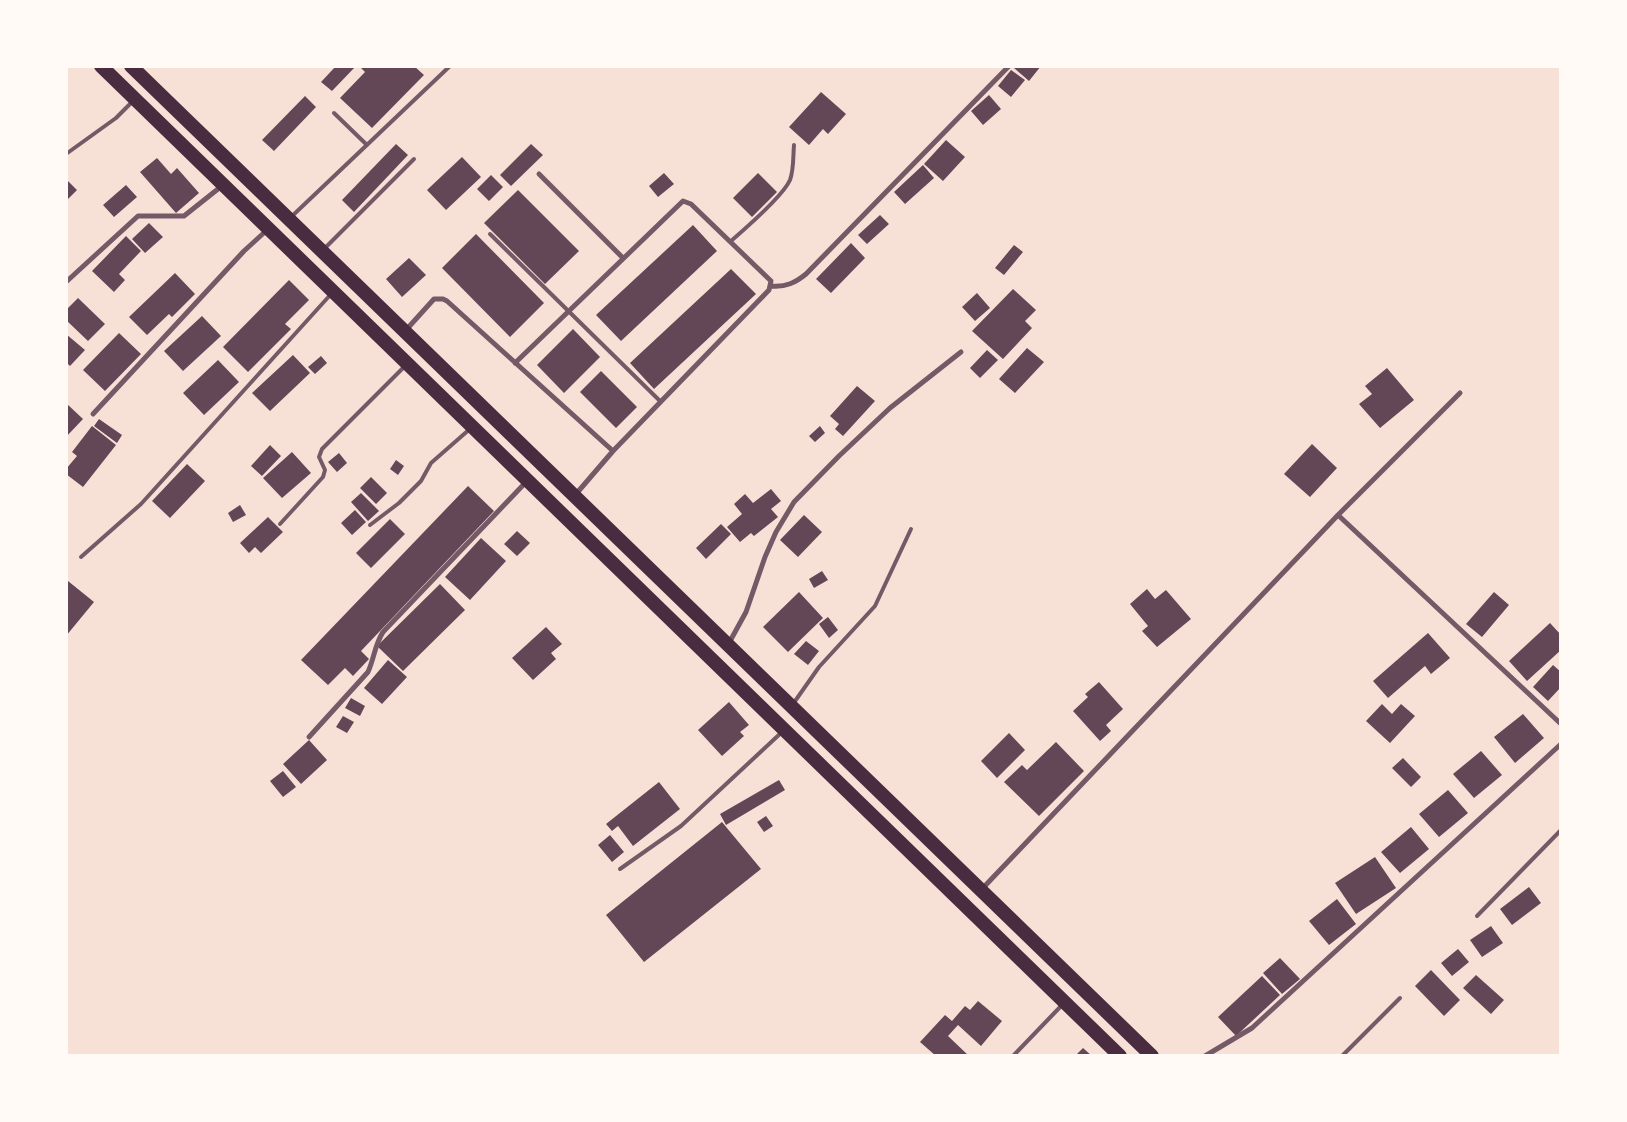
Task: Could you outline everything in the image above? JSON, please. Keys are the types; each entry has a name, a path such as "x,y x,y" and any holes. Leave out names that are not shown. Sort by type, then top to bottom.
{"highway":[{"path":"101,66 1120,1056"},
{"path":"131,66 1152,1056"}],"street":[{"path":"772,286 786,286 796,282 806,274 1008,66"},
{"path":"539,174 623,258"},
{"path":"66,282 138,216 184,216 224,185"},
{"path":"515,363 683,201 691,204 769,277 772,286 770,290 613,451 574,496"},
{"path":"93,414 244,251 269,228"},
{"path":"404,332 434,299 442,298 613,451"},
{"path":"728,645 746,612 765,557 776,532 794,502 890,408 961,352"},
{"path":"980,890 1338,515 1460,393"},
{"path":"308,737 368,672 378,640 384,632 528,480"},
{"path":"1338,515 1561,724"},
{"path":"1205,1056 1252,1028 1561,744"}],"lane":[{"path":"289,220 450,66"},
{"path":"66,154 116,118 135,99"},
{"path":"334,113 367,145"},
{"path":"731,242 783,190 790,180 793,167 794,145"},
{"path":"321,251 414,160"},
{"path":"490,234 660,402"},
{"path":"81,557 141,504 334,292"},
{"path":"280,524 323,477 325,470 319,457 322,449 408,364"},
{"path":"370,525 399,503 421,481 431,463 473,427"},
{"path":"791,707 827,656 875,606 911,529"},
{"path":"620,869 681,826 784,730"},
{"path":"1477,916 1561,830"},
{"path":"1342,1056 1400,998"},
{"path":"1013,1056 1065,1002"}],"building":[{"path":"336,66 356,66 332,91 321,82"},
{"path":"362,66 414,66 424,75 372,128 340,98 365,72 361,68"},
{"path":"1016,66 1041,66 1029,81 1014,68"},
{"path":"1011,70 1025,80 1011,97 998,86"},
{"path":"821,92 846,114 828,134 823,129 809,145 789,127"},
{"path":"989,95 1001,109 983,125 971,111"},
{"path":"305,96 316,107 274,151 262,140"},
{"path":"946,140 965,157 943,181 924,164"},
{"path":"396,144 408,155 354,212 342,200"},
{"path":"531,144 543,155 511,186 500,175"},
{"path":"462,157 481,177 446,210 427,190"},
{"path":"157,158 171,174 177,168 199,193 176,213 140,172"},
{"path":"923,165 934,178 905,204 894,192"},
{"path":"664,173 674,184 658,197 649,186"},
{"path":"758,173 777,192 752,217 733,198"},
{"path":"491,175 503,187 489,201 477,189"},
{"path":"66,179 77,190 66,201"},
{"path":"126,185 137,197 114,217 103,205"},
{"path":"518,190 579,251 545,284 484,223"},
{"path":"880,215 889,224 867,244 858,235"},
{"path":"149,223 163,237 145,253 132,239"},
{"path":"693,225 717,251 621,341 596,315"},
{"path":"476,234 544,303 510,337 442,268"},
{"path":"126,236 141,251 119,274 125,280 114,292 92,271"},
{"path":"851,243 865,258 831,293 816,279"},
{"path":"1014,245 1023,252 1004,275 995,268"},
{"path":"409,258 426,275 402,297 386,279"},
{"path":"731,269 756,294 654,389 630,363"},
{"path":"175,273 195,294 172,317 169,314 147,335 129,317"},
{"path":"289,280 309,300 285,324 291,329 248,372 223,347"},
{"path":"1013,289 1036,310 1025,321 1032,328 1003,359 972,331"},
{"path":"977,293 990,308 975,321 962,307"},
{"path":"78,298 105,324 88,341 66,320 66,310"},
{"path":"202,316 221,336 183,371 164,351"},
{"path":"573,329 600,357 564,393 537,365"},
{"path":"119,333 141,354 105,391 83,370"},
{"path":"66,334 85,350 70,366 66,362"},
{"path":"1027,348 1044,362 1015,393 999,379"},
{"path":"987,350 998,360 980,378 970,368"},
{"path":"293,355 310,373 270,411 252,393"},
{"path":"321,356 327,363 315,374 308,367"},
{"path":"218,360 239,382 204,415 183,393"},
{"path":"1387,368 1414,400 1380,428 1359,404 1372,394 1365,386"},
{"path":"601,371 637,407 616,428 580,392"},
{"path":"857,386 875,401 843,436 835,429 839,424 830,416"},
{"path":"66,403 83,419 66,437"},
{"path":"99,419 122,435 117,443 94,426"},
{"path":"92,426 116,445 83,487 66,474 66,469 77,456 72,452"},
{"path":"820,426 825,433 815,442 809,436"},
{"path":"1312,444 1337,468 1310,497 1284,474"},
{"path":"270,445 281,456 262,476 251,466"},
{"path":"292,452 311,473 282,498 263,478"},
{"path":"339,453 347,463 337,472 328,462"},
{"path":"396,460 404,466 398,475 390,469"},
{"path":"187,464 205,481 170,518 152,501"},
{"path":"371,477 387,493 376,504 360,488"},
{"path":"468,486 494,511 361,651 369,659 353,676 345,668 328,685 301,660"},
{"path":"771,489 781,501 771,509 778,517 754,536 751,533 740,542 727,527 742,514 734,504 745,494 753,503"},
{"path":"361,493 379,511 368,521 351,502"},
{"path":"240,505 246,515 233,522 228,513"},
{"path":"355,510 366,522 352,535 341,523"},
{"path":"804,515 822,532 798,557 780,540"},
{"path":"268,517 283,532 261,553 255,547 249,553 240,543"},
{"path":"390,519 405,534 371,568 356,553"},
{"path":"721,524 731,534 706,559 696,548"},
{"path":"517,531 530,543 517,556 504,544"},
{"path":"481,538 506,561 470,600 445,577"},
{"path":"822,571 828,580 814,588 809,579"},
{"path":"68,581 94,602 66,636 66,583"},
{"path":"440,584 465,610 403,671 377,646"},
{"path":"1147,589 1155,599 1166,590 1191,619 1157,647 1142,631 1148,626 1130,604"},
{"path":"799,592 823,618 788,652 763,627"},
{"path":"1494,592 1509,605 1482,637 1466,624"},
{"path":"828,617 838,630 829,638 819,624"},
{"path":"1550,623 1561,635 1561,650 1527,681 1509,661"},
{"path":"546,627 562,644 551,653 556,659 533,680 512,658"},
{"path":"1428,633 1450,658 1431,674 1425,666 1388,698 1373,681"},
{"path":"806,641 819,651 808,665 794,654"},
{"path":"388,660 407,677 382,704 364,688"},
{"path":"1553,665 1561,672 1561,687 1548,701 1533,687"},
{"path":"1099,682 1123,709 1106,725 1111,731 1100,741 1073,711 1088,697 1085,694"},
{"path":"351,698 365,706 360,716 345,708"},
{"path":"729,702 749,725 740,732 744,736 722,756 698,730"},
{"path":"1382,704 1392,714 1401,704 1415,716 1390,743 1366,721"},
{"path":"1523,714 1544,738 1515,763 1494,737"},
{"path":"343,716 354,722 347,733 336,727"},
{"path":"1009,733 1025,750 997,778 981,761"},
{"path":"309,740 327,760 301,784 283,764"},
{"path":"1056,742 1084,771 1039,816 1004,782 1022,765 1027,770"},
{"path":"1481,751 1502,775 1474,798 1453,774"},
{"path":"1403,758 1421,777 1411,787 1392,768"},
{"path":"283,771 296,787 283,797 270,781"},
{"path":"779,780 785,790 726,825 720,814"},
{"path":"659,782 680,809 633,846 618,826 612,831 606,824"},
{"path":"1448,790 1468,813 1439,837 1419,814"},
{"path":"766,816 773,826 764,832 757,822"},
{"path":"722,822 761,869 644,962 606,915"},
{"path":"1411,827 1429,849 1400,873 1381,852"},
{"path":"610,835 624,852 612,862 598,845"},
{"path":"1375,857 1396,888 1356,914 1335,883"},
{"path":"1529,887 1541,903 1512,925 1500,909"},
{"path":"1337,899 1356,924 1329,945 1309,921"},
{"path":"1491,926 1503,943 1482,957 1470,940"},
{"path":"1458,949 1469,962 1452,976 1441,963"},
{"path":"1280,958 1300,979 1282,994 1263,973"},
{"path":"1431,970 1460,1000 1444,1016 1415,986"},
{"path":"1476,975 1504,1000 1491,1014 1463,988"},
{"path":"1262,976 1280,995 1236,1036 1218,1017"},
{"path":"978,1001 1002,1021 981,1046 958,1025 948,1036 969,1056 936,1056 920,1042 945,1015 952,1021 965,1006 970,1010"},
{"path":"1083,1048 1092,1056 1075,1056"}]}
